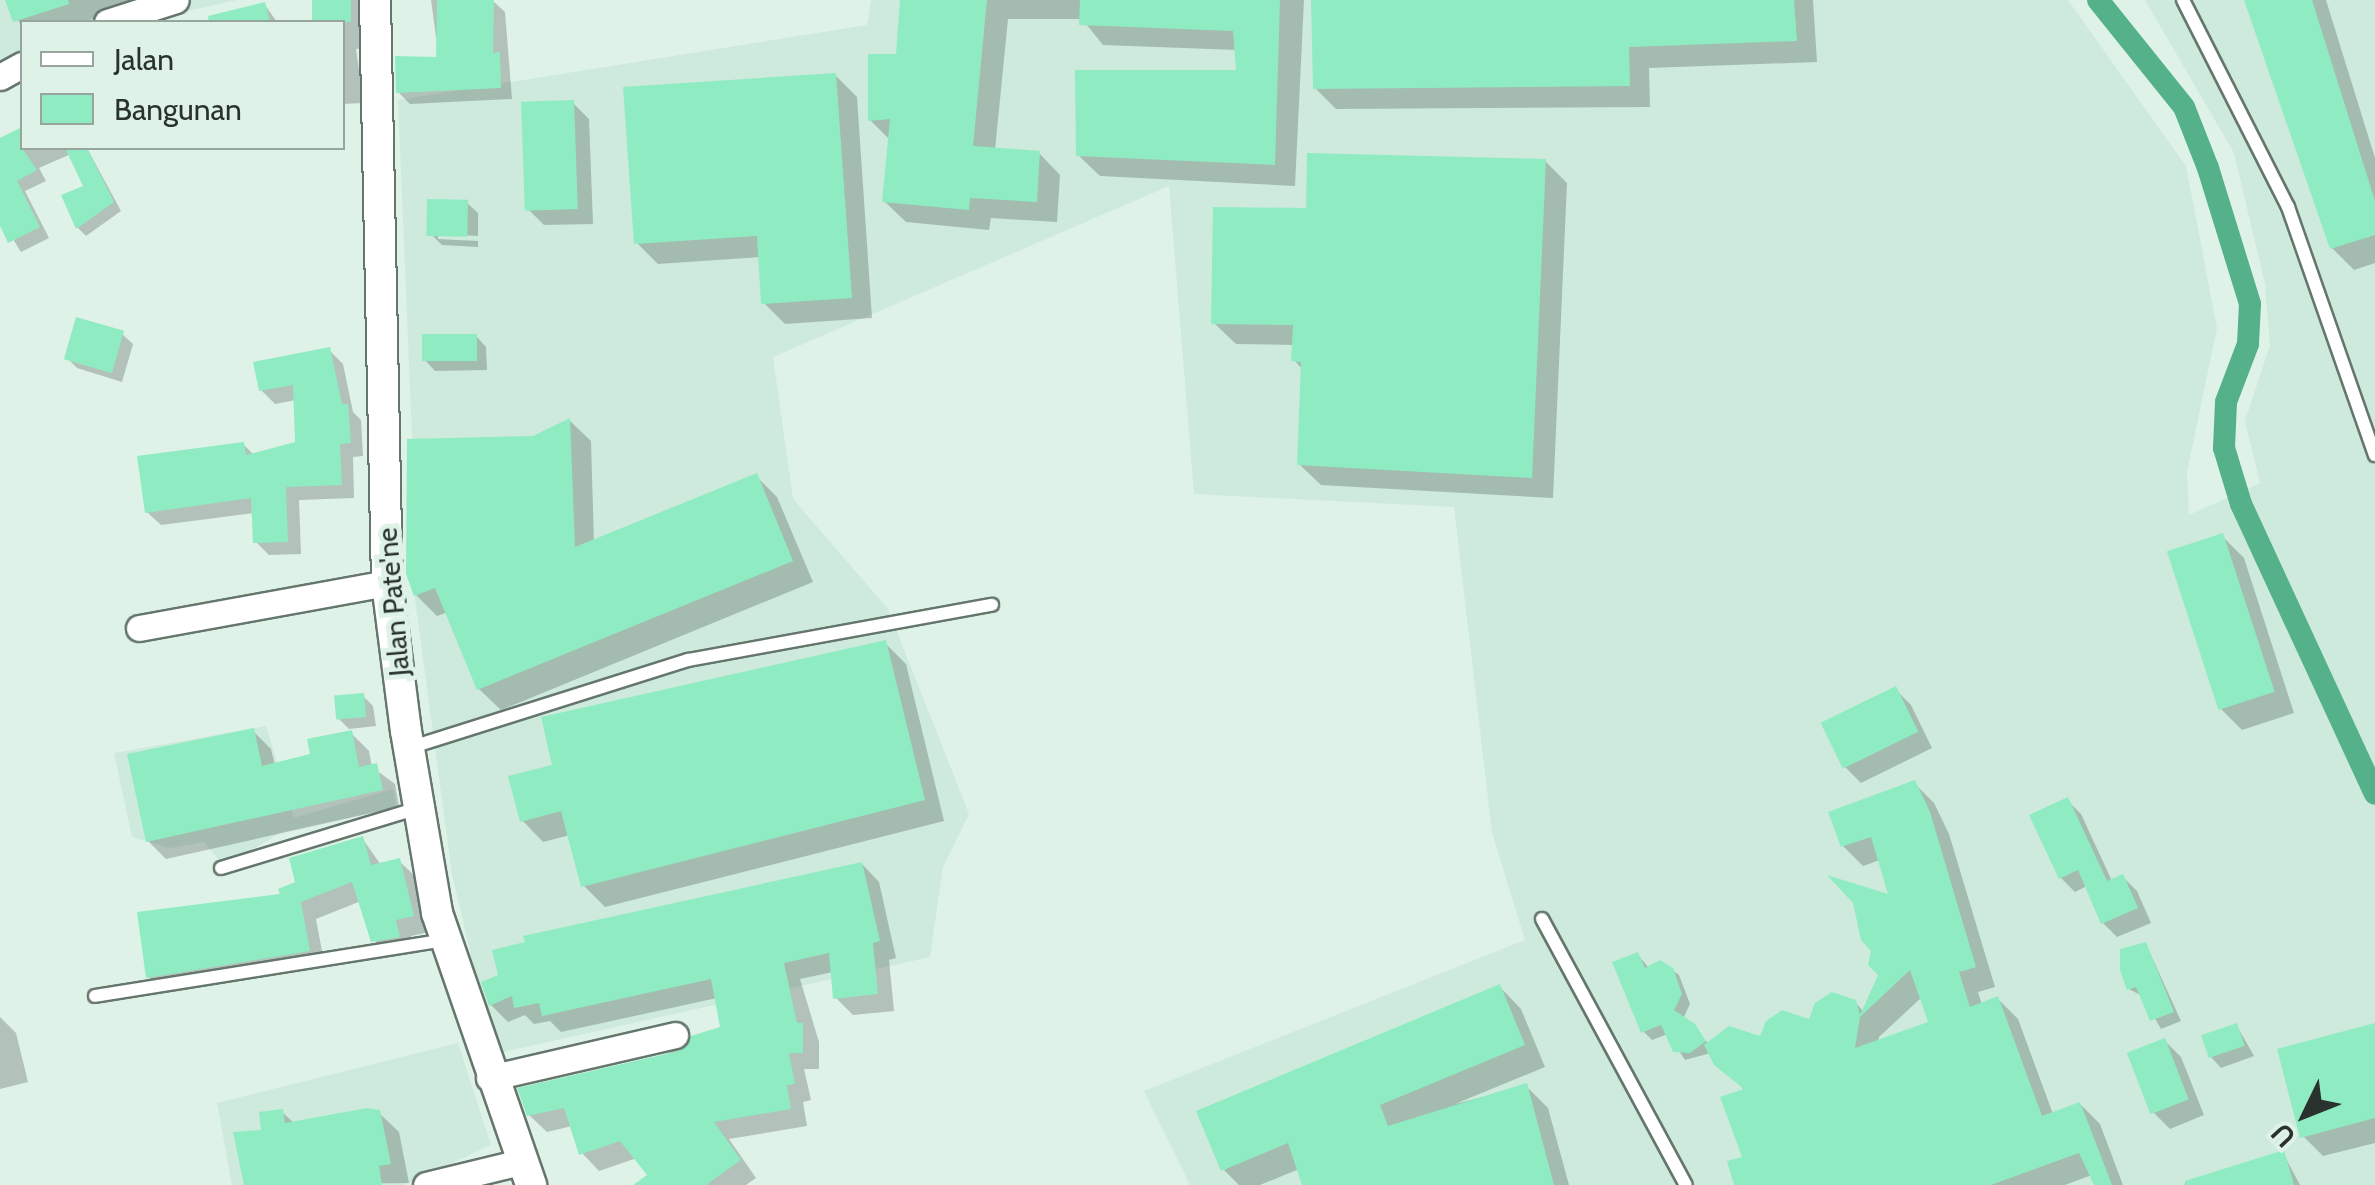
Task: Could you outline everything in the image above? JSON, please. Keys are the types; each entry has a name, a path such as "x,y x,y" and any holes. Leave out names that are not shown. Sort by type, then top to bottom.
{"street":[{"path":"113,20 176,0"},
{"name":"Jalan Pate'ne","path":"375,0 387,583 408,748 445,940 489,1078 525,1173"},
{"path":"139,628 387,583"},
{"path":"489,1078 675,1035"},
{"path":"426,1185 525,1173"}],"lane":[{"path":"2183,0 2288,207 2375,455"},
{"path":"408,748 688,660 992,605"},
{"path":"221,868 419,808"},
{"path":"1542,920 1686,1185"},
{"path":"96,996 445,940"}],"shaded area":[{"path":"0,0 237,0 148,20 20,20 20,72 0,80"},
{"path":"871,0 2068,0 2186,166 2217,328 2187,472 2189,515 2260,483 2245,421 2270,345 2265,284 2234,153 2145,0 2375,0 2375,1185 1190,1185 1144,1091 1525,940 1492,833 1454,507 1194,494 1169,186 773,357 793,499 888,609 969,814 943,867 930,957 494,1054 452,874 410,562 412,436 398,100 867,25"},
{"path":"266,726 294,818 393,789 396,807 282,832 224,866 204,842 170,848 132,837 114,753"},
{"path":"458,1043 491,1145 404,1185 232,1185 217,1103"}],"building":[{"path":"5,0 68,0 69,4 13,22"},
{"path":"312,0 351,0 351,22 312,20"},
{"path":"437,0 494,0 493,53 500,52 501,88 396,93 395,56 436,57"},
{"path":"900,0 987,0 973,146 1040,151 1037,202 970,198 969,210 882,202 890,119 868,121 868,54 896,54"},
{"path":"1080,0 1280,0 1275,165 1076,156 1075,70 1236,70 1233,31 1079,25"},
{"path":"1311,0 1794,0 1797,41 1629,47 1630,86 1313,89"},
{"path":"2244,0 2312,0 2375,201 2375,235 2330,249"},
{"path":"265,2 270,20 209,20 208,16"},
{"path":"836,73 852,298 761,304 757,236 634,244 623,87"},
{"path":"574,100 578,209 525,211 521,102"},
{"path":"20,128 20,150 37,170 17,181 40,227 8,243 0,226 0,138"},
{"path":"66,150 88,150 114,202 76,229 61,195 83,186"},
{"path":"1307,153 1546,159 1532,478 1297,465 1301,362 1291,361 1293,325 1211,324 1213,207 1306,208"},
{"path":"427,199 468,200 467,237 426,236"},
{"path":"76,317 124,331 112,373 64,359"},
{"path":"422,334 477,334 477,361 422,361"},
{"path":"330,347 342,404 348,404 351,443 340,444 342,485 286,487 288,542 253,543 251,498 145,513 137,456 244,442 246,455 295,442 293,385 259,391 253,362"},
{"path":"570,418 575,547 757,473 793,561 477,690 435,588 414,596 406,574 407,439 533,436"},
{"path":"2223,533 2275,692 2218,710 2167,551"},
{"path":"886,640 925,800 581,887 561,811 520,822 508,776 552,765 541,717"},
{"path":"1896,686 1918,732 1843,769 1821,723"},
{"path":"364,693 366,717 336,720 334,696"},
{"path":"254,728 262,766 310,754 307,739 352,730 359,767 377,763 383,790 146,842 127,754"},
{"path":"1915,780 1930,812 1976,967 1959,972 1970,1007 1998,996 2042,1116 2080,1102 2112,1185 2094,1185 2079,1153 1991,1185 1734,1185 1727,1161 1742,1157 1720,1097 1744,1089 1714,1065 1704,1045 1729,1026 1760,1036 1766,1021 1782,1010 1809,1019 1815,1003 1832,992 1856,1000 1860,1015 1878,975 1868,965 1871,951 1861,940 1853,903 1827,875 1888,894 1871,837 1841,847 1828,812","holes":["1910,970 1928,1022 1855,1048 1860,1017"]},
{"path":"2068,797 2107,881 2123,874 2138,908 2101,924 2078,870 2059,879 2029,815"},
{"path":"363,836 371,865 400,858 414,916 396,920 400,937 371,942 352,882 301,902 310,951 146,978 137,912 280,894 278,889 295,882 289,858"},
{"path":"862,862 880,941 873,943 878,994 833,999 829,953 784,963 797,1023 803,1023 803,1053 789,1053 795,1084 787,1085 791,1109 714,1122 741,1160 706,1185 633,1185 647,1175 620,1141 579,1155 564,1108 527,1116 517,1088 679,1051 691,1036 720,1027 711,979 542,1016 539,1003 514,1008 512,996 489,1006 481,982 498,975 492,950 525,942 523,936"},
{"path":"2146,942 2174,1012 2150,1021 2136,987 2127,990 2120,970 2120,949"},
{"path":"1638,952 1645,968 1660,960 1673,968 1682,994 1674,1010 1695,1024 1706,1041 1690,1053 1673,1052 1661,1025 1641,1033 1612,962"},
{"path":"1500,984 1525,1045 1380,1105 1388,1126 1527,1083 1554,1185 1302,1185 1288,1143 1221,1171 1196,1111"},
{"path":"2237,1023 2245,1046 2209,1058 2201,1035"},
{"path":"2375,1023 2375,1118 2300,1138 2277,1049"},
{"path":"2165,1038 2189,1100 2150,1114 2127,1053"},
{"path":"367,1108 380,1110 391,1164 379,1166 382,1185 244,1185 233,1132 261,1130 259,1112 283,1109 285,1123"},
{"path":"2284,1150 2294,1185 2186,1185 2185,1181"}],"waterway":[{"path":"2098,0 2184,107 2208,168 2250,304 2248,344 2226,402 2224,448 2241,504 2375,794"}]}
